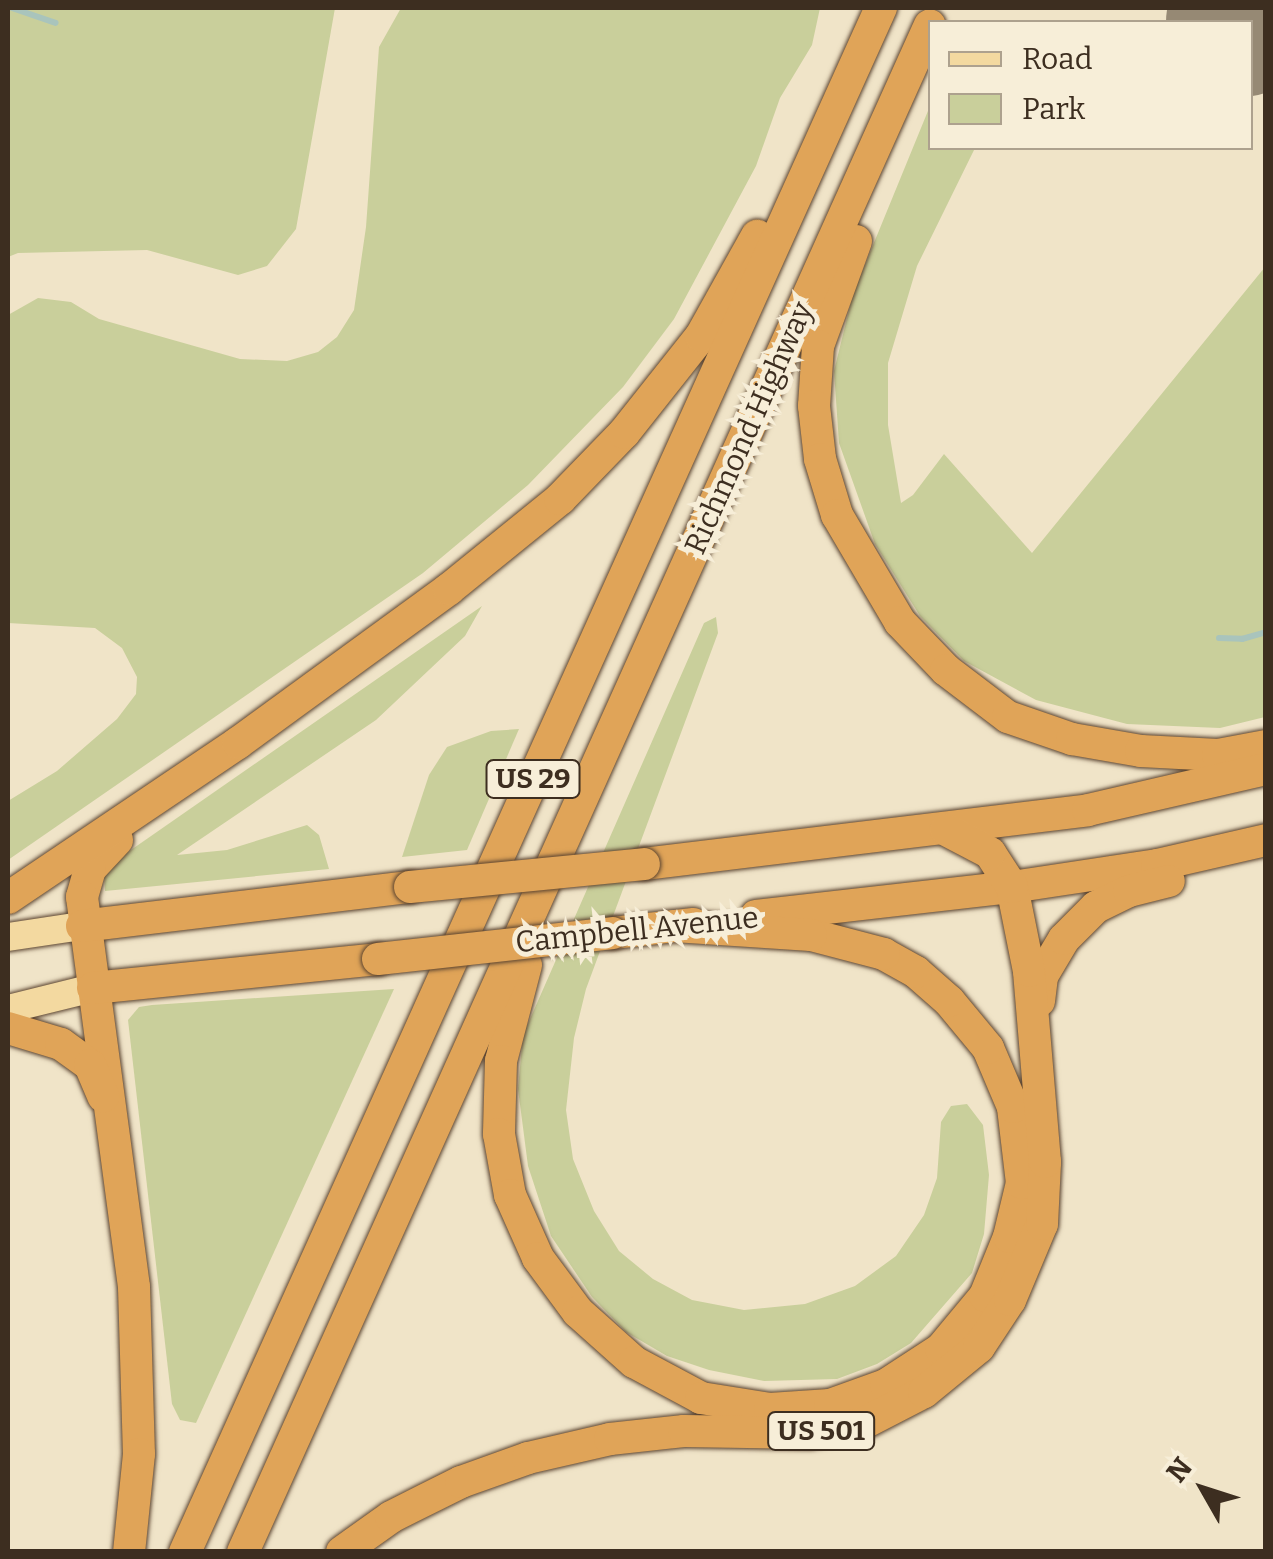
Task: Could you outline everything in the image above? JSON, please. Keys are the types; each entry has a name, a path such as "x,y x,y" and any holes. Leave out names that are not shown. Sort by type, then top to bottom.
{"highway":[{"path":"128,1552 139,1454 134,1287 116,1127 82,926 82,897 90,869 108,847 238,743 491,556 560,499 624,433 701,336 744,262 794,157 880,8"},
{"name":"US 29","path":"185,1552 880,8"},
{"name":"Richmond Highway","path":"568,832 928,31"},
{"path":"884,132 866,218 818,346 814,406 820,459 832,497 866,571 900,622 946,670 1008,717 1072,739 1142,750 1218,756 1266,746"},
{"path":"8,898 238,743"},
{"path":"82,926 946,830 1088,810 1266,768"},
{"path":"946,830 990,853 1012,887 1029,971 1035,1040"},
{"path":"568,832 500,1061 500,1134 510,1196 538,1258 578,1312 634,1362 702,1398 770,1410 830,1405 886,1384 941,1349 986,1296 1009,1236 1022,1183 1012,1107 988,1048 948,1001 916,972 884,954 811,935 674,926"},
{"name":"US 29","path":"243,1552 568,832"},
{"name":"Campbell Avenue","path":"93,988 1012,887 1266,844"},
{"name":"US 501","path":"342,1552 391,1517 444,1490 528,1458 610,1439 684,1432 809,1433 862,1424 924,1392 979,1346 1010,1300 1042,1224 1045,1162 1035,1040 1042,976 1064,939 1096,908 1130,891 1193,875 1266,844"},
{"path":"8,1028 61,1044 90,1065 116,1127"}],"main road":[{"path":"8,937 82,926"},
{"name":"Campbell Avenue","path":"8,1009 93,988"}],"green space":[{"path":"8,8 335,8 296,229 267,266 238,275 147,250 18,253 8,257"},
{"path":"401,8 820,8 812,45 780,98 756,166 674,319 623,387 528,485 423,573 8,860 8,801 57,771 117,719 136,694 137,677 122,648 95,628 8,623 8,315 38,298 71,302 99,319 240,359 287,361 318,352 337,337 354,310 366,227 379,47"},
{"path":"928,111 928,150 974,150 917,266 888,363 888,425 901,503 913,495 944,454 1032,553 1265,267 1265,717 1220,728 1127,724 1036,700 964,661 920,616 875,544 839,443 834,371 853,294"},
{"path":"482,606 465,636 376,720 177,855 227,850 307,825 319,835 329,869 105,891 104,875 118,859"},
{"path":"716,617 718,633 586,989 574,1038 566,1110 573,1159 594,1211 619,1251 653,1279 692,1300 744,1310 805,1304 855,1286 896,1256 924,1215 937,1178 941,1122 951,1106 967,1104 983,1125 989,1175 984,1234 972,1273 911,1343 877,1364 837,1379 764,1381 709,1370 667,1356 626,1332 592,1297 551,1236 528,1166 518,1089 523,1035 704,623"},
{"path":"519,729 467,850 402,857 429,775 447,747 491,731"},
{"path":"394,989 196,1423 180,1420 172,1404 128,1020 139,1007 152,1005"}],"waterway":[{"path":"12,8 56,23"},
{"path":"1219,638 1242,639 1266,632"}],"runway":[{"path":"1243,20 1254,8"}]}
